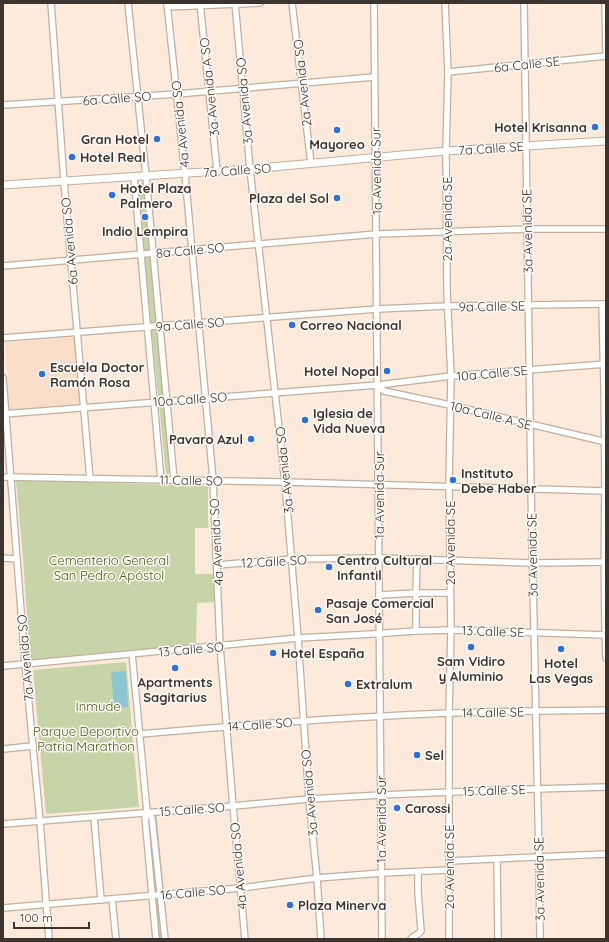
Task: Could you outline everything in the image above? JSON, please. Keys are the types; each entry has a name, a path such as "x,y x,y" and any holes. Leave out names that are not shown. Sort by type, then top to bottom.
{"main road":[{"name":"7a Calle SE","path":"376,157 606,140"},
{"name":"7a Calle SO","path":"3,186 250,169 376,157"}],"street":[{"name":"6a Avenida SO","path":"51,3 64,182 90,478"},
{"path":"128,3 146,176 174,480"},
{"path":"167,5 260,3"},
{"name":"2a Avenida SO","path":"292,3 310,164"},
{"name":"1a Avenida Sur","path":"374,3 382,939"},
{"name":"2a Avenida SE","path":"445,3 448,72 446,151 447,306 451,376 449,487 451,630 448,861 450,939"},
{"name":"3a Avenida SE","path":"524,3 531,489 540,939"},
{"path":"605,3 606,52"},
{"name":"3a Avenida A SO","path":"200,4 217,171"},
{"name":"3a Avenida SO","path":"235,4 250,169 285,482 321,939"},
{"name":"4a Avenida SO","path":"167,5 185,174 213,480 220,646 245,939"},
{"name":"6a Calle SE","path":"448,72 606,56"},
{"name":"6a Calle SO","path":"3,105 209,92 374,76"},
{"path":"134,177 161,480"},
{"name":"8a Calle SO","path":"3,266 377,234 606,228"},
{"path":"604,304 606,658"},
{"name":"9a Calle SE","path":"377,309 447,306 604,304"},
{"name":"9a Calle SO","path":"3,338 377,309"},
{"name":"10a Calle SE","path":"378,385 451,376 605,364"},
{"name":"7a Avenida SO","path":"3,378 4,414 11,477 25,664 40,821 49,939"},
{"name":"10a Calle SO","path":"4,414 378,385"},
{"name":"10a Calle A SE","path":"378,385 384,391 605,441"},
{"name":"11 Calle SO","path":"3,477 213,480 605,491"},
{"path":"3,558 17,559"},
{"name":"12 Calle SO","path":"217,564 292,559 379,558 533,562 605,562"},
{"path":"416,630 417,559"},
{"path":"379,595 450,593"},
{"name":"13 Calle SE","path":"380,634 416,630 451,630 606,635"},
{"name":"13 Calle SO","path":"3,666 298,638 380,634"},
{"path":"132,654 147,812 152,818 165,939"},
{"name":"14 Calle SE","path":"380,716 606,710"},
{"name":"14 Calle SO","path":"140,734 303,720 380,716"},
{"path":"3,749 33,746"},
{"name":"15 Calle SE","path":"381,795 606,788"},
{"name":"15 Calle SO","path":"3,824 309,799 381,795"},
{"path":"147,812 144,817 156,939"},
{"path":"94,817 101,900"},
{"path":"448,861 606,854"},
{"path":"497,859 498,939"},
{"name":"16 Calle SO","path":"3,908 241,888 317,878 449,870"},
{"path":"411,939 421,931 418,872"},
{"path":"112,899 116,939"}],"shaded area":[{"name":"Escuela Doctor Ramón Rosa","path":"75,337 80,405 9,410 6,343"}],"green space":[{"path":"146,182 173,473 166,474 138,183"},
{"name":"Cementerio General San Pedro Apóstol","path":"16,480 208,486 208,528 195,528 195,574 214,574 216,602 197,603 196,644 30,660"},
{"name":"Parque Deportivo Patria Marathon","path":"126,662 139,807 46,814 33,670"},
{"path":"156,808 168,939 154,939 141,810"}],"water":[{"path":"126,671 128,707 114,708 111,672"}],"place":[{"name":"Hotel Krisanna","path":"595,127"},
{"name":"Mayoreo","path":"337,130"},
{"name":"Gran Hotel","path":"157,139"},
{"name":"Hotel Real","path":"72,157"},
{"name":"Hotel Plaza Palmero","path":"112,195"},
{"name":"Plaza del Sol","path":"337,198"},
{"name":"Indio Lempira","path":"145,217"},
{"name":"Correo Nacional","path":"292,325"},
{"name":"Hotel Nopal","path":"387,371"},
{"name":"Escuela Doctor Ramón Rosa","path":"42,374"},
{"name":"Iglesia de Vida Nueva","path":"305,420"},
{"name":"Pavaro Azul","path":"251,439"},
{"name":"Instituto Debe Haber","path":"453,480"},
{"name":"Centro Cultural Infantil","path":"329,567"},
{"name":"Pasaje Comercial San José","path":"318,610"},
{"name":"Sam Vidiro y Aluminio","path":"471,647"},
{"name":"Hotel Las Vegas","path":"561,649"},
{"name":"Hotel España","path":"273,653"},
{"name":"Apartments Sagitarius","path":"175,668"},
{"name":"Extralum","path":"348,684"},
{"name":"Sel","path":"417,755"},
{"name":"Carossi","path":"397,808"},
{"name":"Plaza Minerva","path":"290,905"}],"park label":[{"name":"Inmude","path":"98,706"}]}
